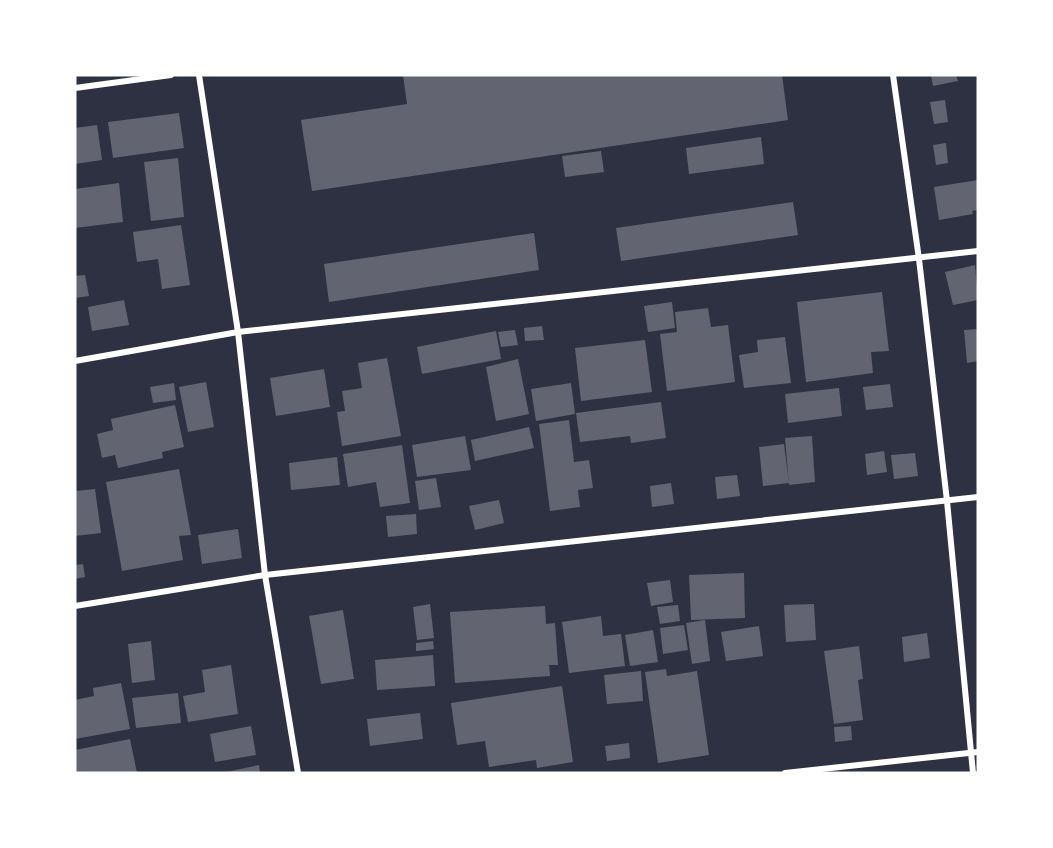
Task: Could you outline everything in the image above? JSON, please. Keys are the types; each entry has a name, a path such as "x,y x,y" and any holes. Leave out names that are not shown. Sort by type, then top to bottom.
{"street":[{"path":"75,88 171,75"},
{"path":"199,75 238,332 265,575 298,773"},
{"path":"893,75 919,259 947,501 973,773"},
{"path":"75,361 238,332 978,251"},
{"path":"75,606 265,575 978,497"},
{"path":"785,773 978,752"}],"building":[{"path":"403,75 782,75 788,120 312,191 301,120 407,104"},
{"path":"931,75 956,75 958,81 933,86"},
{"path":"945,100 948,122 934,124 930,102"},
{"path":"179,113 184,148 113,158 108,122"},
{"path":"97,125 102,160 75,164 75,128"},
{"path":"761,137 764,164 689,174 686,148"},
{"path":"946,143 948,163 936,165 933,145"},
{"path":"601,151 604,172 565,177 562,156"},
{"path":"178,158 184,217 151,221 144,162"},
{"path":"978,180 978,210 972,211 973,214 939,220 934,187"},
{"path":"119,183 123,222 75,228 75,189"},
{"path":"793,202 798,235 621,261 616,228"},
{"path":"181,225 190,285 162,289 158,259 137,262 133,232"},
{"path":"534,233 539,270 329,302 324,264"},
{"path":"975,265 978,300 953,305 945,272"},
{"path":"85,275 89,296 75,298 75,276"},
{"path":"882,292 889,351 871,352 873,373 806,382 797,302"},
{"path":"124,300 129,325 92,331 88,307"},
{"path":"672,302 675,328 648,332 644,306"},
{"path":"708,308 711,327 728,325 735,382 667,391 660,334 677,332 675,312"},
{"path":"542,326 544,340 525,341 524,328"},
{"path":"978,329 978,361 967,363 964,330"},
{"path":"515,330 518,345 501,347 498,332"},
{"path":"496,331 501,359 422,374 417,347"},
{"path":"785,337 791,383 744,388 739,355 758,352 757,340"},
{"path":"645,340 652,392 581,401 575,348"},
{"path":"387,358 401,436 342,446 337,412 345,411 342,391 362,388 358,363"},
{"path":"518,359 529,414 496,421 486,367"},
{"path":"324,369 330,407 276,416 270,378"},
{"path":"206,382 214,427 188,432 179,387"},
{"path":"174,383 176,400 153,403 150,387"},
{"path":"571,383 575,414 536,421 531,389"},
{"path":"890,384 893,407 866,410 863,387"},
{"path":"839,388 842,416 788,423 785,394"},
{"path":"661,402 666,438 631,443 630,436 580,442 576,413"},
{"path":"175,405 184,447 162,452 163,458 118,468 115,455 102,458 97,434 113,430 111,419"},
{"path":"569,420 574,462 589,460 593,488 578,490 580,507 550,511 539,424"},
{"path":"529,427 534,448 475,461 471,440"},
{"path":"465,436 471,470 417,477 412,445"},
{"path":"812,436 815,482 789,485 785,438"},
{"path":"784,444 789,483 763,486 759,447"},
{"path":"402,445 410,503 380,507 376,482 348,487 343,454"},
{"path":"884,451 887,472 867,475 865,454"},
{"path":"915,453 918,476 894,479 891,455"},
{"path":"337,457 340,485 291,490 289,463"},
{"path":"179,469 191,535 179,536 183,560 122,571 106,482"},
{"path":"737,475 740,496 717,499 715,477"},
{"path":"436,478 441,507 419,510 415,481"},
{"path":"671,483 674,504 652,507 650,486"},
{"path":"95,489 101,533 75,536 75,491"},
{"path":"499,500 504,523 475,530 469,506"},
{"path":"416,514 417,534 388,537 386,516"},
{"path":"238,529 242,558 202,564 198,535"},
{"path":"83,564 85,577 75,579 75,565"},
{"path":"744,573 745,618 691,620 689,575"},
{"path":"670,580 673,602 651,606 647,583"},
{"path":"430,604 434,638 417,640 413,607"},
{"path":"814,604 816,640 786,642 784,605"},
{"path":"678,605 680,621 660,624 657,607"},
{"path":"545,606 546,624 555,623 558,665 549,665 550,676 455,683 450,612"},
{"path":"343,610 354,679 321,684 309,616"},
{"path":"601,616 603,636 621,634 625,666 569,673 562,622"},
{"path":"705,620 710,661 692,664 686,623"},
{"path":"684,625 688,650 663,654 660,628"},
{"path":"759,626 763,656 726,661 721,632"},
{"path":"653,630 658,662 630,666 625,635"},
{"path":"927,633 930,658 904,662 902,637"},
{"path":"151,641 155,680 132,683 128,644"},
{"path":"433,641 434,649 416,651 416,643"},
{"path":"859,646 863,679 858,680 863,720 834,724 824,651"},
{"path":"433,655 435,686 377,690 375,660"},
{"path":"231,665 238,714 188,722 183,696 205,692 202,670"},
{"path":"666,669 667,676 697,671 709,755 658,763 645,672"},
{"path":"641,671 643,701 607,704 604,675"},
{"path":"121,683 130,729 75,739 75,700 94,696 93,688"},
{"path":"562,686 573,762 537,768 536,760 489,767 485,741 457,745 451,703"},
{"path":"178,693 181,723 136,728 132,698"},
{"path":"420,713 423,739 370,746 367,719"},
{"path":"251,726 256,755 215,762 210,734"},
{"path":"851,726 852,740 835,742 834,727"},
{"path":"130,739 137,773 75,773 75,750"},
{"path":"629,743 630,758 607,761 605,746"},
{"path":"259,765 260,773 226,773 226,772"}]}
